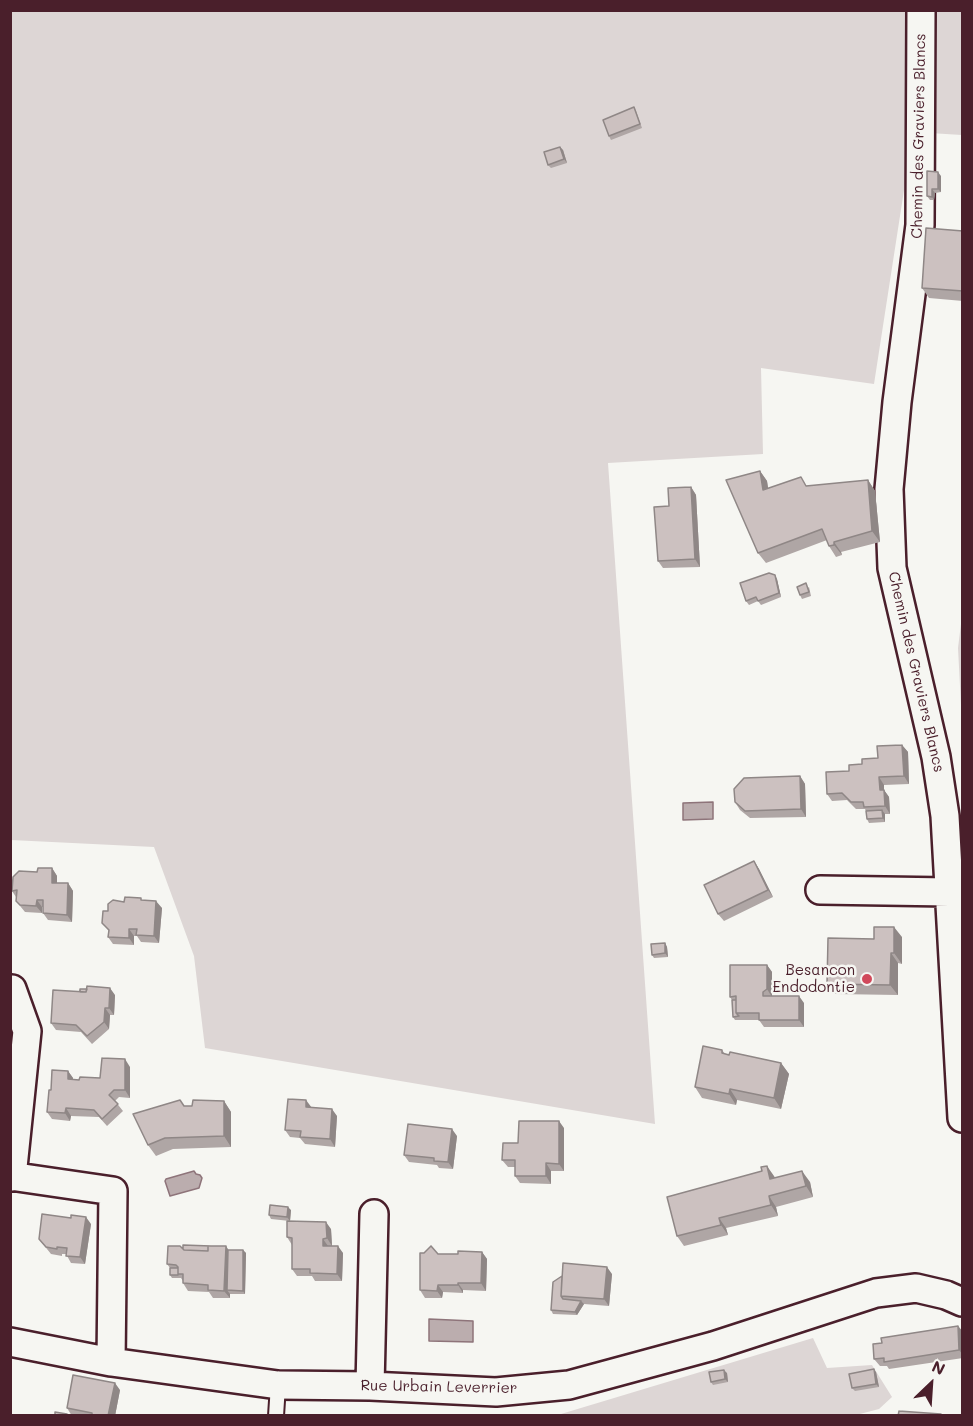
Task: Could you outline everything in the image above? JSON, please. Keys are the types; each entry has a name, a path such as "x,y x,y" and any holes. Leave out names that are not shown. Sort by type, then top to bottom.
{"street":[{"name":"Chemin des Graviers Blancs","path":"921,10 920,225 897,402 890,489 891,546 892,568 936,757 945,816 963,1118"},
{"path":"820,891 949,892"},
{"path":"12,989 27,1031 11,1177 113,1191 111,1362"},
{"path":"370,1386 374,1214"},
{"name":"Rue Urbain Leverrier","path":"10,1342 111,1362 278,1385 370,1386 496,1392 569,1385 713,1346 876,1293 916,1288 946,1295 963,1302"}],"lane":[{"path":"276,1416 278,1385"}],"shaded area":[{"path":"11,11 962,11 962,135 913,132 874,384 761,368 763,454 608,463 655,1124 205,1048 194,956 154,847 11,840"},
{"path":"962,616 962,724 958,648"},
{"path":"713,802 713,819 683,820 683,803"},
{"path":"194,1171 202,1178 199,1188 170,1196 166,1179"},
{"path":"429,1319 473,1321 473,1342 429,1341"},
{"path":"813,1338 827,1368 872,1365 892,1397 879,1409 856,1415 561,1416 561,1414"}],"building":[{"path":"634,107 640,124 609,136 603,120"},
{"path":"560,147 564,159 548,165 544,152"},
{"path":"927,171 938,172 938,189 932,189 932,197 927,196"},
{"path":"926,228 963,231 963,291 922,288"},
{"path":"760,471 763,490 801,477 806,486 868,480 872,531 834,542 834,545 829,546 822,529 758,553 726,480"},
{"path":"691,487 695,559 658,561 654,507 669,506 668,488"},
{"path":"769,573 775,575 779,593 758,601 756,597 746,601 740,583"},
{"path":"806,583 809,592 800,595 797,587"},
{"path":"902,745 904,776 879,777 880,790 884,790 885,806 864,807 863,802 851,802 842,793 827,794 826,772 849,771 849,765 862,764 862,759 878,758 877,746"},
{"path":"800,776 801,809 745,811 735,802 734,789 744,778"},
{"path":"882,810 883,818 867,819 866,811"},
{"path":"754,861 768,890 718,914 704,885"},
{"path":"38,868 52,868 52,883 68,883 67,915 43,913 43,900 37,900 36,906 20,905 16,901 17,890 12,891 13,877 19,871 37,872"},
{"path":"125,897 156,901 154,936 136,935 137,929 129,929 129,938 108,937 109,930 102,923 103,911 108,911 108,904 113,900 124,902"},
{"name":"Besancon Endodontie","path":"874,927 894,927 890,985 827,984 828,938 874,939"},
{"path":"665,943 665,953 652,955 651,944"},
{"path":"730,965 767,965 767,989 763,992 763,996 799,996 799,1020 759,1020 759,1013 736,1013 736,996 730,997"},
{"path":"87,986 110,988 109,1008 105,1008 104,1022 87,1036 76,1025 51,1023 53,990 86,992"},
{"path":"732,1000 736,1000 736,1013 739,1016 733,1017"},
{"path":"703,1046 722,1050 722,1053 729,1055 730,1052 781,1063 774,1098 730,1089 729,1094 695,1087"},
{"path":"102,1058 125,1059 125,1090 114,1090 109,1095 118,1104 102,1119 94,1110 66,1108 65,1113 47,1112 52,1070 68,1071 68,1079 100,1078"},
{"path":"288,1099 306,1100 306,1107 332,1109 330,1139 300,1137 301,1131 285,1130"},
{"path":"180,1100 184,1106 192,1106 193,1100 224,1101 224,1136 165,1138 148,1145 133,1114"},
{"path":"519,1121 559,1121 559,1164 546,1163 546,1176 515,1176 515,1160 502,1160 503,1143 518,1143"},
{"path":"408,1124 452,1129 448,1162 404,1155"},
{"path":"767,1166 770,1179 802,1171 806,1186 769,1196 771,1205 719,1218 721,1225 677,1236 667,1197 762,1171 761,1167"},
{"path":"270,1205 288,1207 287,1217 269,1215"},
{"path":"42,1214 71,1218 71,1215 86,1217 80,1257 66,1256 67,1248 46,1247 39,1239"},
{"path":"287,1221 326,1222 327,1238 323,1239 323,1246 338,1246 337,1274 310,1273 310,1269 292,1269 292,1238 287,1237"},
{"path":"183,1245 211,1246 208,1246 208,1251 184,1250"},
{"path":"168,1246 180,1246 184,1250 208,1251 208,1246 226,1246 224,1291 208,1290 208,1285 183,1283 183,1274 178,1274 178,1267 167,1264"},
{"path":"431,1246 438,1254 458,1254 458,1251 482,1252 481,1283 438,1285 437,1291 420,1290 420,1253 424,1253"},
{"path":"228,1250 243,1250 243,1291 227,1290"},
{"path":"563,1263 607,1267 604,1299 561,1296"},
{"path":"170,1268 178,1268 178,1275 170,1275"},
{"path":"562,1276 561,1296 563,1299 581,1301 575,1312 551,1310 553,1282"},
{"path":"958,1326 959,1350 884,1362 884,1358 874,1359 873,1344 882,1343 881,1338"},
{"path":"874,1369 876,1384 852,1388 849,1374"},
{"path":"724,1370 725,1379 711,1382 709,1372"},
{"path":"73,1375 115,1383 108,1416 92,1416 92,1413 67,1408"},
{"path":"899,1411 941,1414 941,1416 898,1416"},
{"path":"55,1412 67,1414 66,1416 55,1416"}],"place":[{"name":"Besancon Endodontie","path":"867,979"}]}
